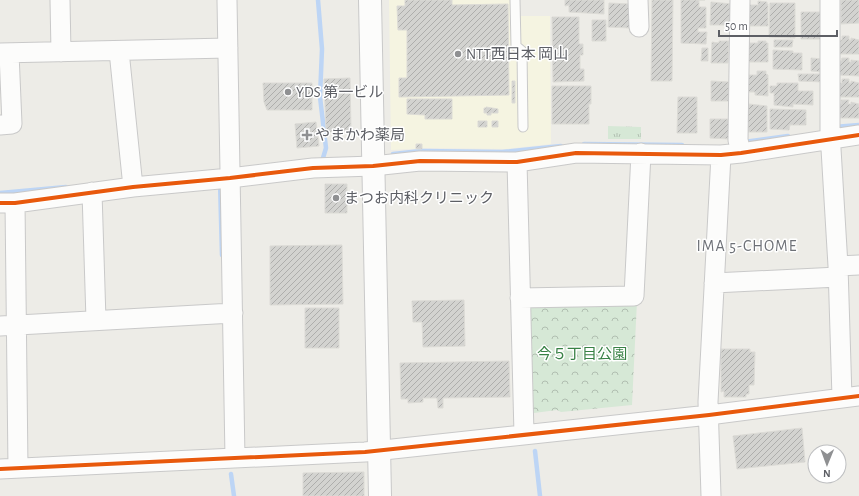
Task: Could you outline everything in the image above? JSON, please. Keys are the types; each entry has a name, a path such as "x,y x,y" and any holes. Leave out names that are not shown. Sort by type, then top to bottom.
{"street":[{"path":"60,0 61,52"},
{"path":"226,0 228,48 226,175 233,313 235,458"},
{"path":"370,0 380,496"},
{"path":"638,0 639,27"},
{"path":"740,0 740,147"},
{"path":"830,0 831,132 838,272 850,397 709,415 380,450 9,469 7,203 92,192 132,182 313,168 373,166 420,161 516,162 576,153 721,155 740,147 831,132 859,135"},
{"path":"0,125 12,124 4,53 228,48"},
{"path":"119,51 132,182"},
{"path":"525,298 634,296 641,153"},
{"path":"711,496 709,415 721,155"},
{"path":"516,162 525,298 524,434"},
{"path":"92,192 96,320"},
{"path":"714,283 838,272 859,266"},
{"path":"8,325 233,313"}],"lane":[{"path":"515,0 516,46 522,51 523,127"}],"shaded area":[{"path":"389,0 519,0 519,16 550,16 551,144 506,149 429,148 391,150"}],"green space":[{"path":"608,126 641,127 641,139 608,139"},
{"name":"今５丁目公園","path":"637,301 632,405 561,412 557,410 534,413 532,411 530,306"}],"building":[{"name":"NTT西日本 岡山","path":"405,0 452,0 452,5 508,4 509,95 399,97 399,78 407,78 407,30 398,30 397,6 405,6"},
{"path":"565,0 604,0 604,14 569,12 569,5 565,6"},
{"path":"652,0 673,0 672,81 651,81"},
{"path":"681,0 699,0 699,7 706,7 706,28 698,28 698,32 707,32 706,44 681,43"},
{"path":"841,0 859,0 859,23 841,24"},
{"path":"758,1 767,2 768,4 768,26 746,26 747,5 758,5"},
{"path":"711,2 732,4 731,25 710,25"},
{"path":"609,3 630,4 630,28 608,27"},
{"path":"770,3 795,3 795,38 769,37"},
{"path":"801,12 822,12 825,39 801,39"},
{"path":"552,17 579,17 579,44 583,44 583,55 580,55 580,69 584,69 584,81 553,82"},
{"path":"592,20 606,20 606,41 592,41"},
{"path":"842,36 849,36 849,40 851,40 851,38 859,40 859,54 839,54 840,40 842,40"},
{"path":"774,40 793,40 792,47 774,47"},
{"path":"719,41 729,41 728,63 711,63 712,42 719,43"},
{"path":"758,41 766,41 766,43 768,43 768,62 746,62 746,43 758,43"},
{"path":"702,48 708,48 708,61 701,61"},
{"path":"773,50 802,53 802,70 773,69"},
{"path":"811,58 823,59 823,72 811,71"},
{"path":"842,58 849,58 849,62 851,62 851,60 859,61 859,76 839,75 839,61 841,61"},
{"path":"757,71 766,71 766,74 768,75 768,96 755,95 755,92 746,92 746,75 757,75"},
{"path":"798,74 825,74 824,82 799,81"},
{"path":"350,78 351,131 330,132 326,128 324,79"},
{"path":"842,79 849,79 849,83 851,83 851,81 859,83 859,97 839,97 839,83 842,83"},
{"path":"512,81 515,81 515,103 512,103"},
{"path":"711,81 729,82 729,101 711,101"},
{"name":"YDS 第一ビル","path":"263,83 312,83 312,110 267,110 264,102"},
{"path":"777,83 798,83 798,91 813,91 813,105 793,104 793,107 774,105 774,93 770,93 770,86 777,86"},
{"path":"552,86 591,86 589,124 552,124"},
{"path":"678,97 697,97 697,133 677,133"},
{"path":"407,99 452,99 452,119 425,119 425,115 407,114"},
{"path":"841,100 849,100 848,104 851,104 851,102 859,104 859,118 839,118 839,104 841,104"},
{"path":"749,104 767,106 767,132 748,132 748,127 746,127 746,115 748,115"},
{"path":"484,108 498,109 498,113 491,113 491,115 487,115 487,113 484,113"},
{"path":"770,109 806,110 806,125 790,125 789,130 770,129"},
{"path":"710,119 730,119 729,139 710,138"},
{"path":"478,121 487,121 487,127 478,127"},
{"path":"492,121 498,121 498,127 492,127"},
{"name":"やまかわ薬局","path":"316,122 319,146 297,148 295,124"},
{"path":"416,144 422,144 422,149 416,149"},
{"name":"まつお内科クリニック","path":"325,184 347,184 347,213 325,213"},
{"path":"342,245 343,304 270,305 270,246"},
{"path":"464,300 465,346 423,347 422,322 413,322 412,301"},
{"path":"305,308 339,308 339,348 305,348"},
{"path":"721,349 750,349 750,352 755,352 754,385 749,385 749,394 746,394 746,397 724,397 724,391 721,392"},
{"path":"509,361 510,397 443,398 443,408 438,408 437,398 423,398 423,402 408,403 408,399 401,399 400,363"},
{"path":"802,428 805,462 737,469 733,436"},
{"path":"364,472 364,496 303,496 303,473"}],"waterway":[{"path":"318,0 322,49 320,97 326,148 323,158"},
{"path":"834,127 859,125"},
{"path":"744,142 788,136"},
{"path":"584,144 682,145"},
{"path":"393,154 421,151 502,152 561,146"},
{"path":"220,182 222,255"},
{"path":"0,193 66,187"},
{"path":"535,451 540,496"},
{"path":"231,474 234,496"}],"cycle path":[{"path":"0,203 15,203 133,187 230,178 313,168 373,166 420,161 517,162 576,153 721,155 859,135"},
{"path":"0,469 365,452 709,415 859,396"}],"place":[{"name":"NTT西日本 岡山","path":"458,54"},
{"name":"YDS 第一ビル","path":"288,92"},
{"name":"やまかわ薬局","path":"307,135"},
{"name":"まつお内科クリニック","path":"336,198"}],"district":[{"name":"IMA 5-CHOME","path":"747,246"}]}
